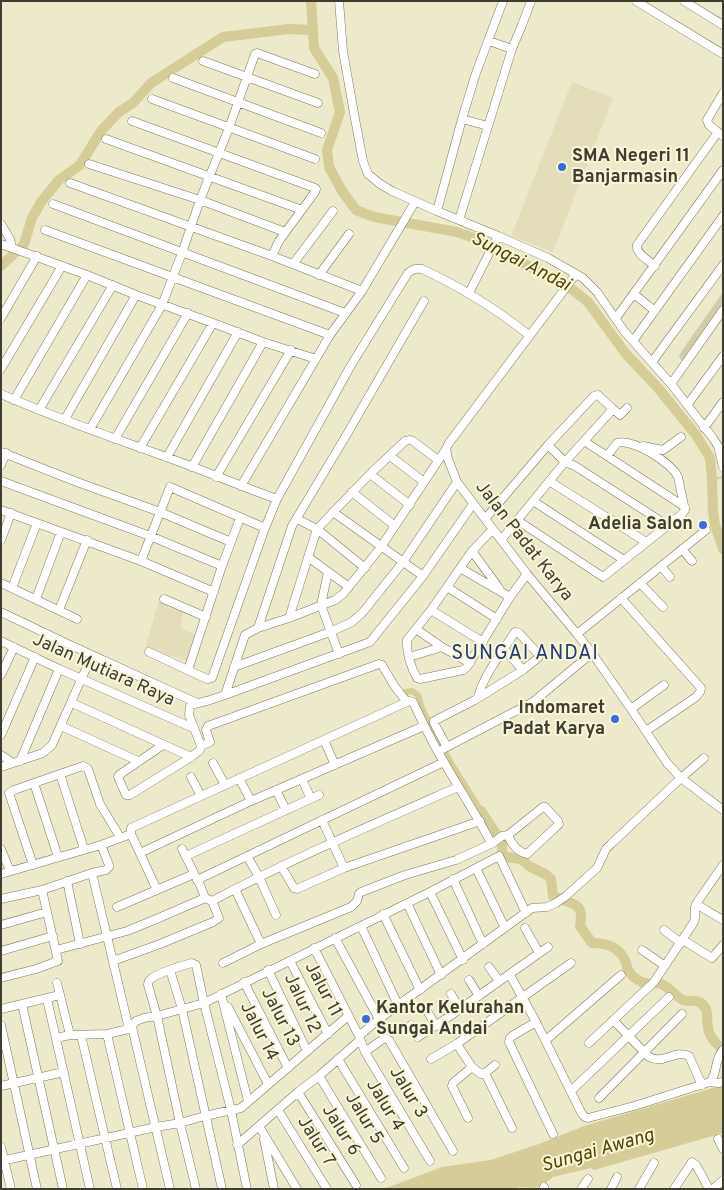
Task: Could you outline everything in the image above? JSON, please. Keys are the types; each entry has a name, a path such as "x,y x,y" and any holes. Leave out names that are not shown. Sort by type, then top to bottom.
{"street":[{"path":"339,1 343,51 355,119 365,168 372,179 415,202 459,220 497,239 548,258 574,276 589,283 624,331 688,404 704,428 721,446 723,467"},
{"path":"437,211 476,73 503,1"},
{"path":"459,220 512,49 531,1"},
{"path":"684,1 723,25"},
{"path":"642,3 723,54"},
{"path":"489,41 512,49"},
{"path":"90,429 162,305 256,53 316,74"},
{"path":"203,62 318,103"},
{"path":"173,78 322,133"},
{"path":"655,266 639,253 637,245 720,134 707,120 722,98"},
{"path":"152,99 315,159"},
{"path":"462,119 488,126"},
{"path":"132,121 316,188 285,232 272,256"},
{"path":"106,139 302,210"},
{"path":"89,164 200,200 285,232"},
{"path":"616,318 723,170"},
{"path":"70,183 191,226 362,291"},
{"path":"241,486 330,335 362,291 415,202"},
{"path":"53,204 345,313"},
{"path":"293,264 333,211"},
{"path":"633,341 723,216"},
{"path":"1,224 15,249"},
{"path":"45,230 330,335"},
{"path":"319,274 349,234"},
{"path":"468,293 497,239"},
{"path":"1,244 263,342 316,359"},
{"path":"1,318 34,255"},
{"path":"652,362 723,264"},
{"path":"1,369 62,266"},
{"path":"149,652 207,678 212,678 277,499 350,367 408,273 414,269 422,269 501,313 529,335"},
{"path":"14,400 87,275"},
{"path":"225,694 244,635 340,597 365,568 396,526 449,443 574,276"},
{"path":"39,410 113,285"},
{"path":"634,294 655,311"},
{"path":"64,419 136,295"},
{"path":"258,628 290,530 424,301"},
{"path":"671,384 723,310"},
{"path":"115,439 188,314"},
{"path":"140,448 213,323"},
{"path":"167,457 238,332"},
{"path":"192,467 263,342"},
{"path":"216,476 290,350"},
{"path":"688,404 723,356"},
{"path":"1,394 115,439 277,499"},
{"path":"485,519 548,445 596,394 620,415 627,408"},
{"path":"704,428 723,402"},
{"path":"501,540 565,462 613,409"},
{"path":"607,456 619,442 663,450 681,437"},
{"path":"289,618 317,529 333,512 405,441 413,441 438,460"},
{"path":"584,441 684,507"},
{"path":"548,445 565,462 575,466 666,525"},
{"path":"517,520 603,577 684,512 678,477 674,470 638,446"},
{"name":"Jalan Padat Karya","path":"446,449 457,482 592,653 632,709 662,756 681,778 723,810"},
{"path":"1,465 3,453 160,512 230,542"},
{"path":"390,456 424,482"},
{"path":"370,474 410,505"},
{"path":"1,481 150,536 222,566"},
{"path":"549,481 646,542"},
{"path":"234,667 330,632 358,617 403,562 457,482"},
{"path":"141,561 170,487 265,528"},
{"path":"352,492 396,526"},
{"path":"533,501 624,560"},
{"path":"201,746 193,728 189,708 194,704 339,654 373,640 423,576 473,504"},
{"path":"1,510 87,540 214,592"},
{"path":"333,512 423,576"},
{"path":"1,540 11,513"},
{"path":"188,670 230,542 240,518"},
{"path":"297,519 317,529 365,568"},
{"path":"12,588 37,523"},
{"path":"493,529 472,551 431,610 407,640 409,657 418,678 463,670 470,663 510,597 528,574"},
{"path":"577,634 706,530"},
{"path":"36,599 61,532"},
{"path":"59,610 87,540"},
{"path":"682,549 692,561"},
{"path":"472,551 501,592"},
{"path":"308,557 349,587"},
{"path":"661,566 670,577"},
{"path":"460,568 510,597"},
{"path":"328,572 321,605 339,654"},
{"path":"1,583 78,619"},
{"path":"640,583 663,607"},
{"path":"447,587 497,619"},
{"path":"621,598 701,688 696,697 646,731"},
{"path":"164,599 206,617"},
{"path":"431,610 483,642"},
{"path":"1,612 197,703"},
{"path":"230,629 244,635"},
{"path":"416,629 470,663"},
{"path":"223,963 261,944 351,907 357,901 358,894 361,892 405,875 456,860 499,839 543,807 559,824 527,854 510,842 499,839 480,821 458,787 444,762 443,749 434,723 434,721 478,698 537,659 539,655 519,633 515,632 504,649 480,688 478,698"},
{"name":"Jalan Mutiara Raya","path":"1,641 193,728"},
{"path":"1,675 14,647"},
{"path":"409,657 442,647"},
{"path":"504,649 523,670"},
{"path":"443,749 533,702 592,653"},
{"path":"1,767 43,753 55,741 92,655"},
{"path":"1,735 35,657"},
{"path":"163,745 120,773 118,776 127,795 130,795 190,757 199,751 201,746 210,742 206,730 209,726 379,664 382,665 395,687 407,702"},
{"path":"16,762 59,668"},
{"path":"632,709 664,685"},
{"path":"156,890 131,834 130,830 133,827 409,701 413,702 424,726 443,749"},
{"path":"72,703 190,757"},
{"path":"61,726 138,761"},
{"path":"140,853 250,801 424,726"},
{"path":"324,740 335,765"},
{"path":"1,755 16,762"},
{"path":"237,1145 261,1129 278,1110 338,1059 379,1019 463,960 532,908 547,907 566,896 596,868 606,849 611,844 704,758"},
{"path":"214,762 225,785"},
{"path":"117,907 156,890 196,877 247,856 444,762"},
{"path":"33,865 9,793 83,766 86,768 100,804 120,837"},
{"path":"60,774 84,849"},
{"path":"191,777 201,796"},
{"path":"239,778 250,801"},
{"path":"113,961 160,944 219,918 184,852 315,797 302,779"},
{"path":"34,783 58,857"},
{"path":"56,950 128,931 235,889 333,842 458,787"},
{"path":"276,790 286,810"},
{"path":"322,820 344,868"},
{"path":"281,866 295,889 344,868 480,821"},
{"path":"1,874 101,845 131,834"},
{"path":"1,899 42,890 106,870 109,867 101,845"},
{"path":"1,849 10,871"},
{"path":"247,856 259,877 276,915"},
{"path":"56,1038 70,1035 107,1034 130,1028 136,1021 144,1018 204,1003 499,856 526,912"},
{"path":"588,1043 652,984 696,919 694,907 723,865"},
{"path":"476,868 505,928"},
{"path":"92,873 106,937 156,1127 170,1189"},
{"path":"453,879 483,944"},
{"path":"67,881 80,944"},
{"path":"235,889 261,944"},
{"path":"1,978 58,961 42,890"},
{"path":"430,892 463,960"},
{"path":"407,903 441,975"},
{"path":"696,904 723,920"},
{"path":"1,925 47,912"},
{"path":"384,914 420,990"},
{"path":"361,926 398,1005"},
{"path":"525,928 539,953"},
{"path":"664,930 712,958 723,945"},
{"path":"1,951 52,936"},
{"path":"335,938 379,1019"},
{"name":"Jalur 3","path":"314,948 365,1052 430,1161"},
{"path":"411,1025 418,1037 548,948"},
{"path":"642,950 665,966"},
{"name":"Jalur 11","path":"290,961 328,1034"},
{"path":"196,1189 157,1016 148,985 148,981 151,979 192,962 196,965 231,1110 247,1189"},
{"path":"431,1059 458,1043 572,963"},
{"path":"489,967 499,981"},
{"path":"170,970 182,1009 222,1189"},
{"name":"Jalur 12","path":"268,970 307,1051"},
{"path":"510,975 585,1117 588,1118 634,1106 706,1083 714,1078 716,1074 721,1052"},
{"path":"546,1040 621,975"},
{"path":"469,980 479,996"},
{"name":"Jalur 13","path":"244,982 288,1068"},
{"path":"57,983 70,1035"},
{"path":"221,994 248,1101"},
{"name":"Jalur 14","path":"221,994 268,1084"},
{"path":"451,994 460,1009"},
{"path":"1,1009 60,996"},
{"path":"571,1091 669,997"},
{"path":"47,999 90,1189"},
{"path":"22,1004 63,1189"},
{"path":"427,1011 436,1026"},
{"path":"599,1098 682,1014"},
{"path":"3,1161 241,1108 348,1016"},
{"path":"613,1020 649,1057 655,1060 687,1054 706,1083"},
{"path":"536,1022 512,1036 509,1042 553,1134"},
{"path":"1,1025 37,1189"},
{"path":"107,1034 143,1189"},
{"path":"81,1035 117,1189"},
{"path":"365,1052 383,1038 389,1040 453,1150"},
{"path":"458,1043 458,1046 472,1067 481,1074 495,1065"},
{"name":"Jalur 4","path":"338,1059 404,1168"},
{"path":"468,1118 452,1086 472,1067"},
{"path":"1,1086 64,1072"},
{"path":"485,1073 512,1128"},
{"name":"Jalur 5","path":"319,1076 381,1178"},
{"path":"706,1083 718,1084 723,1082"},
{"name":"Jalur 6","path":"298,1092 356,1186"},
{"name":"Jalur 7","path":"278,1110 328,1189"},
{"path":"261,1129 274,1189"},
{"path":"261,1129 297,1189"},
{"path":"718,1139 723,1149"},
{"path":"1,1147 11,1189"},
{"path":"674,1189 692,1162 696,1165 709,1189"},
{"path":"639,1189 654,1163"},
{"path":"610,1189 617,1177"},
{"path":"581,1189 588,1179"},
{"path":"713,1189 723,1180"}],"shaded area":[{"name":"SMA Negeri 11 Banjarmasin","path":"572,82 613,98 553,252 511,236"},
{"path":"723,292 723,309 683,363 679,356 681,352"},
{"path":"159,600 184,610 180,627 200,637 190,662 145,648"}],"water":[{"name":"Sungai Awang","path":"723,1085 723,1133 594,1170 591,1168 553,1177 535,1188 384,1189 442,1167 491,1160 584,1126"}],"waterway":[{"name":"Sungai Andai","path":"311,1 314,48 333,78 340,112 327,150 329,167 342,191 356,210 374,217 457,232 480,240 573,290 588,302 626,354 658,388 696,435 710,458 713,512 723,549"},
{"path":"1,266 24,244 32,218 41,202 59,180 80,165 101,131 119,112 133,103 151,83 223,37 289,29 313,30"},
{"path":"712,480 723,477"},
{"path":"399,691 401,693 412,691 418,695 422,709 451,763 481,811"},
{"path":"481,811 502,843 502,853 506,857 521,859 529,866 545,874 551,879 553,896 578,907 581,918 580,926 592,943 608,945 617,950 624,958 629,972 640,981 661,984 683,1000 701,1003 707,1011 710,1034 723,1050"}],"place":[{"name":"SMA Negeri 11 Banjarmasin","path":"562,167"},
{"name":"Adelia Salon","path":"703,525"},
{"name":"Indomaret Padat Karya","path":"615,719"},
{"name":"Kantor Kelurahan Sungai Andai","path":"366,1019"}],"district":[{"name":"SUNGAI ANDAI","path":"525,655"}]}
